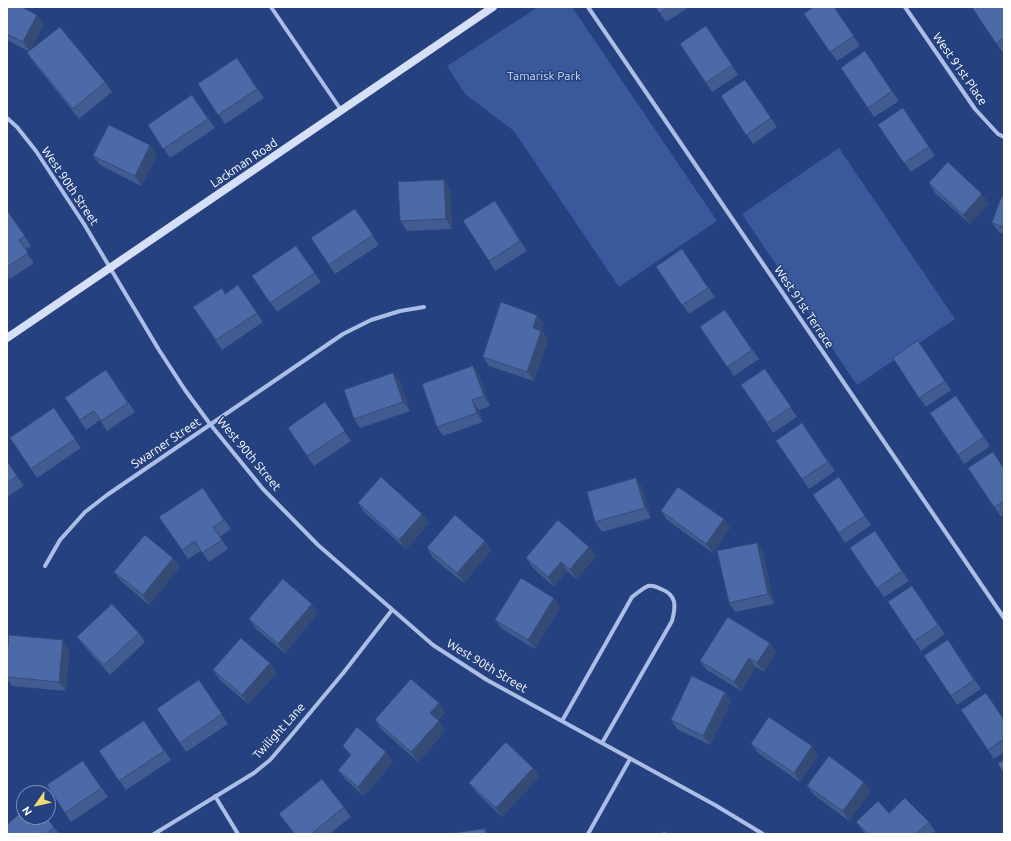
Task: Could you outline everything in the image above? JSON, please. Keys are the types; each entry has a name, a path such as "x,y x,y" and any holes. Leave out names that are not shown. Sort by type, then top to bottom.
{"main road":[{"name":"Lackman Road","path":"7,338 493,7"}],"street":[{"path":"271,7 341,110"},
{"name":"West 91st Terrace","path":"588,7 1004,618"},
{"name":"West 91st Place","path":"905,7 975,109 998,134 1004,137"},
{"name":"West 90th Street","path":"7,118 17,127 36,151 84,224 159,350 185,390 210,424 263,489 318,545 433,645 487,680 715,805 763,834"},
{"name":"Swarner Street","path":"45,566 60,540 85,512 107,495 210,424 343,334 371,320 400,311 424,307"},
{"path":"562,721 632,597 640,590 650,586 660,588 670,593 675,602 672,620 602,743"},
{"name":"Twilight Lane","path":"154,834 254,773 270,760 339,678 392,610"},
{"path":"588,834 630,759"},
{"path":"215,796 238,834"}],"green space":[{"name":"Tamarisk Park","path":"538,7 572,7 717,221 619,287 514,131 465,94 447,66"},
{"path":"839,148 955,319 857,385 742,214"}],"building":[{"path":"7,7 22,7 37,15 23,42 7,34"},
{"path":"656,7 669,7 660,13"},
{"path":"814,7 834,7 854,36 830,52 804,14"},
{"path":"972,7 1004,7 1004,38 996,43"},
{"path":"706,26 732,65 706,83 680,44"},
{"path":"60,27 105,82 73,109 27,53"},
{"path":"865,51 892,91 868,108 841,68"},
{"path":"237,58 257,89 218,115 198,84"},
{"path":"745,80 771,118 746,135 721,96"},
{"path":"192,95 208,119 163,149 148,125"},
{"path":"903,108 929,147 904,163 878,125"},
{"path":"109,125 150,145 135,176 93,156"},
{"path":"948,162 982,194 963,215 929,183"},
{"path":"444,180 446,219 400,221 398,182"},
{"path":"1002,196 1004,197 1004,227 992,223"},
{"path":"495,201 520,241 489,261 463,221"},
{"path":"355,209 373,235 329,265 311,238"},
{"path":"7,212 25,236 19,240 28,253 7,267"},
{"path":"296,246 315,273 270,303 252,276"},
{"path":"682,249 708,288 682,305 656,267"},
{"path":"238,285 257,313 216,340 193,307 222,288 225,294"},
{"path":"501,302 537,315 533,328 541,331 527,372 483,357"},
{"path":"725,310 752,350 727,367 700,327"},
{"path":"918,341 945,381 919,398 893,358"},
{"path":"473,366 484,396 472,400 477,413 437,427 422,384"},
{"path":"765,369 791,407 767,423 741,385"},
{"path":"106,370 128,403 101,421 94,411 80,420 65,398"},
{"path":"393,373 403,402 354,419 344,390"},
{"path":"956,396 984,437 958,455 930,413"},
{"path":"325,402 345,431 307,456 288,428"},
{"path":"54,408 75,439 31,469 10,438"},
{"path":"802,423 828,462 802,479 776,441"},
{"path":"993,452 1004,469 1004,501 994,507 968,468"},
{"path":"7,461 17,476 7,483"},
{"path":"381,477 422,514 399,540 358,503"},
{"path":"839,477 865,516 839,533 813,495"},
{"path":"636,478 645,508 595,522 587,492"},
{"path":"678,487 724,519 706,544 661,511"},
{"path":"203,488 224,520 213,527 222,540 202,553 195,541 182,550 159,517"},
{"path":"455,515 485,541 457,573 427,548"},
{"path":"558,520 589,547 570,569 561,562 548,577 526,558"},
{"path":"875,531 902,571 877,588 850,548"},
{"path":"145,535 173,558 143,595 114,572"},
{"path":"757,543 768,594 729,603 717,551"},
{"path":"521,578 554,598 528,640 495,620"},
{"path":"283,579 312,604 278,644 249,619"},
{"path":"912,586 938,625 914,641 888,602"},
{"path":"112,604 139,633 104,665 77,637"},
{"path":"728,617 770,643 757,663 749,658 734,682 700,661"},
{"path":"9,635 63,640 59,682 7,677"},
{"path":"241,638 270,663 242,695 213,670"},
{"path":"948,640 974,680 951,696 924,656"},
{"path":"692,676 725,692 703,736 671,720"},
{"path":"411,679 439,703 430,713 439,721 411,752 375,720"},
{"path":"199,680 222,714 180,743 157,709"},
{"path":"986,693 1004,720 1004,739 988,750 961,710"},
{"path":"769,717 812,746 794,773 751,744"},
{"path":"144,721 164,751 119,781 99,751"},
{"path":"357,727 386,752 358,787 338,770 351,755 343,746"},
{"path":"506,742 533,768 496,808 469,783"},
{"path":"829,756 864,782 843,811 807,786"},
{"path":"1004,760 1004,773 998,764"},
{"path":"83,761 101,788 65,813 56,799 56,785 47,785"},
{"path":"322,779 344,807 311,834 295,834 279,814"},
{"path":"905,798 929,822 916,834 868,834 856,822 878,801 889,813"},
{"path":"16,817 16,825 52,825 54,827 46,834 7,834 7,825"},
{"path":"485,829 486,834 445,834"}]}
